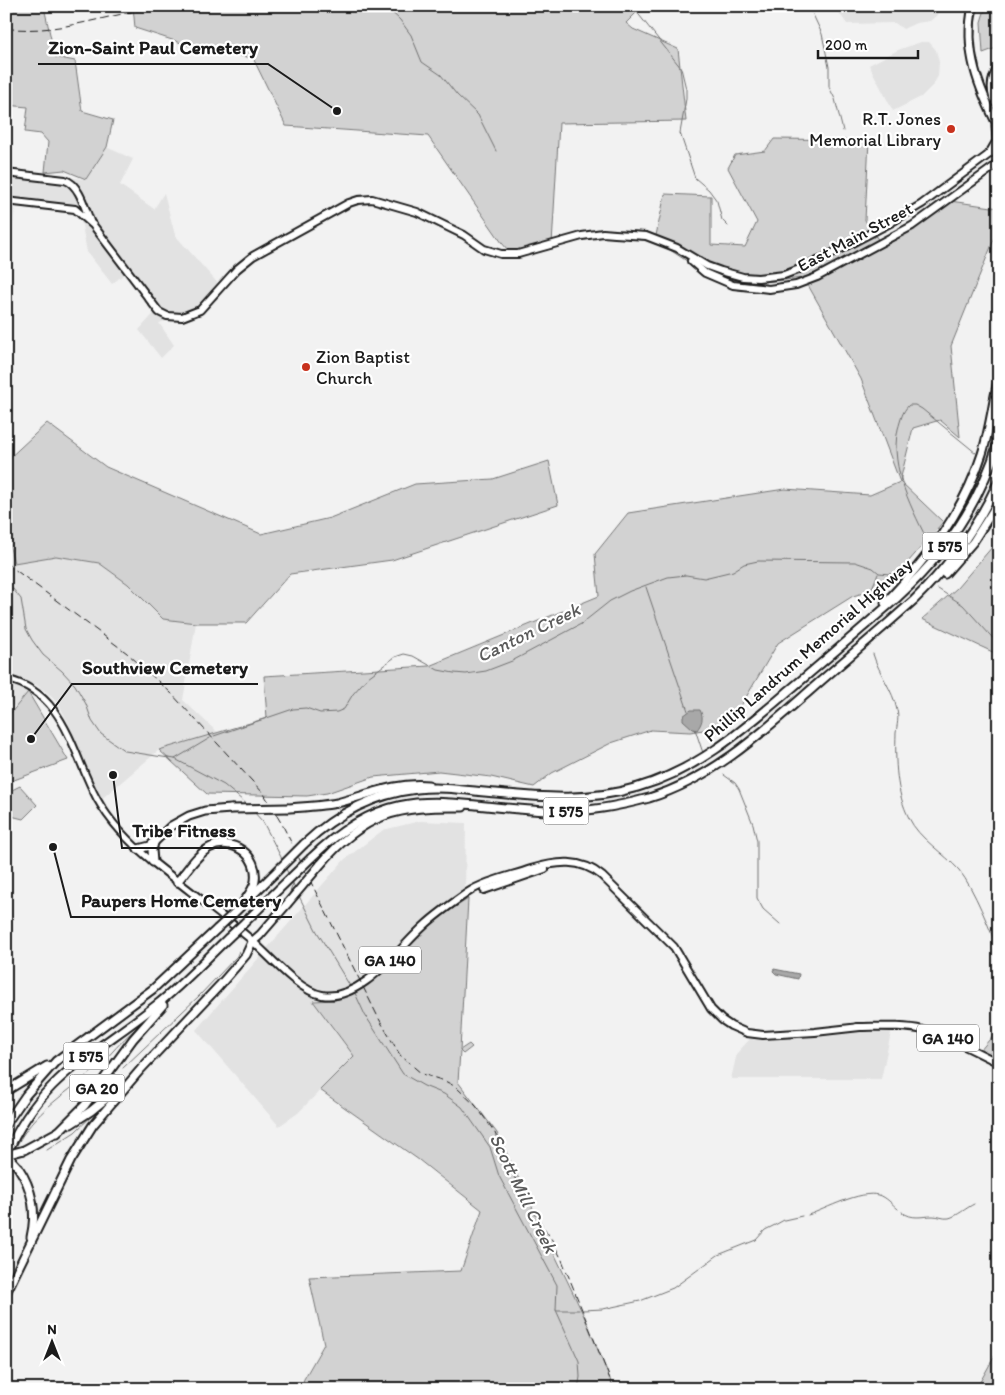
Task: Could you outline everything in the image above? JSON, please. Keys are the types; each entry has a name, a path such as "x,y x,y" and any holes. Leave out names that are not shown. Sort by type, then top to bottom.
{"highway":[{"path":"973,6 970,32 972,62 979,87 999,128"},
{"path":"999,68 994,76 992,88 999,110"},
{"path":"990,152 997,140 994,120"},
{"path":"861,629 920,565 941,538 958,509 970,486 982,453 999,376"},
{"name":"Phillip Landrum Memorial Highway","path":"6,1124 33,1086 56,1061 139,1000 233,914 304,844 338,817 382,796 418,789 460,790 545,798 575,798 607,794 630,789 672,775 705,758 734,737 908,587 945,546 962,521 978,492 999,440"},
{"name":"Phillip Landrum Memorial Highway","path":"6,1155 25,1119 54,1083 86,1056 157,1005 310,858 333,837 352,824 374,813 418,802 443,802 556,812 607,808 658,795 696,778 740,750 935,580 961,547 999,480"},
{"path":"914,600 944,575 961,557 983,528 999,501"},
{"path":"138,850 150,846 171,826 189,816 213,810 288,808 336,803 382,789 409,785 427,785 460,790"},
{"path":"6,1293 82,1140 104,1110 207,999 246,954 252,942 336,847 355,831 380,817 399,811 430,807 515,809"},
{"path":"153,862 152,850 154,843"},
{"path":"177,882 206,850 220,844 235,846 250,858 255,870 254,885 242,904"},
{"name":"GA 20","path":"6,1155 24,1150 56,1133 85,1105 133,1039 188,976"},
{"name":"GA 20","path":"6,1091 56,1061"},
{"path":"56,1133 103,1102 141,1069"},
{"path":"6,1155 18,1167 27,1184 32,1203 33,1224 28,1247"}],"main road":[{"name":"East Main Street","path":"6,201 75,209 90,222 159,312 166,316 174,317 186,316 200,310 237,269 253,256 358,200 377,199 416,212 464,235 484,249 501,254 518,254 571,238 603,233 646,236 677,248 707,266 731,275 758,278 784,275 810,265 922,204 999,147"},
{"name":"East Main Street","path":"662,242 684,255 706,272 733,285 763,289 789,287 817,277 912,226 998,163"},
{"name":"East Main Street","path":"6,173 65,180 72,183 83,203 90,222"},
{"path":"153,862 177,882"},
{"name":"GA 140","path":"177,882 262,949 285,972 308,990 322,996 338,995 358,986 375,974 431,919 470,891 502,878 550,864 578,863 595,870 674,947 705,998 730,1022 751,1030 769,1031 888,1026 923,1030 950,1039 999,1063"},
{"path":"260,935 262,949"}],"street":[{"path":"6,679 34,690 45,698 56,711 97,799 113,824 138,850 153,862"}],"shaded area":[{"path":"6,6 47,6 44,7 55,57 75,61 82,111 113,120 107,147 86,179 64,170 45,172 48,142 41,134 25,132 28,107 6,105"},
{"path":"133,6 643,6 626,23 633,29 678,49 686,121 559,123 552,245 513,256 428,136 286,126 253,58 200,49 135,28"},
{"path":"834,6 939,6 937,15 930,21 916,23 903,29 895,23 847,24"},
{"path":"986,6 999,6 999,47 983,53 981,22"},
{"path":"921,42 929,42 936,50 939,62 938,76 933,85 921,97 893,111 869,65 898,50"},
{"path":"774,139 869,140 865,220 881,244 943,200 999,208 999,227 951,346 960,437 940,420 913,428 900,481 943,522 887,586 853,596 778,643 729,726 690,732 651,730 611,743 552,773 534,787 491,777 439,771 373,777 327,793 307,796 207,794 159,750 267,718 264,676 429,666 599,596 595,554 628,513 785,489 870,495 900,482 861,379 804,278 753,283 708,275 655,240 665,194 711,196 711,245 745,247 757,222 728,168 735,155 765,151"},
{"path":"106,147 133,159 120,185 154,209 164,193 175,235 221,287 201,311 159,323 174,345 161,358 139,330 158,309 129,270 112,284 87,252 80,215 15,207 10,248 6,248 6,173 86,179"},
{"path":"47,423 106,467 261,534 330,518 415,484 493,479 549,461 558,505 392,560 290,574 246,623 196,623 163,619 128,584 99,563 56,556 14,563 6,533 6,461"},
{"path":"6,533 14,563 56,556 99,563 128,584 163,619 196,623 183,700 218,733 159,750 99,801 69,724 59,705 50,695 35,684 16,707 6,703"},
{"path":"999,539 999,655 922,619 957,588"},
{"path":"28,692 68,760 6,783 6,719"},
{"path":"691,710 700,710 702,716 697,730 693,729 683,720 683,716"},
{"path":"20,786 37,805 23,819 11,816 6,811 6,793"},
{"path":"420,821 466,823 465,893 451,899 418,926 358,984 326,993 313,1001 354,1056 298,1113 279,1126 196,1030 344,860 383,830"},
{"path":"468,899 460,1050 469,1044 472,1047 463,1054 460,1051 458,1082 497,1133 584,1316 614,1389 301,1389 304,1379 324,1344 309,1277 461,1271 482,1210 419,1160 320,1090 354,1056 313,1001 335,1000 358,991 382,972 438,918"},
{"path":"774,969 799,974 798,979 776,974 773,971"},
{"path":"892,1028 881,1079 731,1079 737,1053 750,1039 829,1036"},
{"path":"999,1028 999,1060 980,1051"},
{"path":"998,1350 999,1389 976,1389"}],"waterway":[{"path":"385,6 400,20 411,35 422,62 441,75 457,95 478,115 496,151"},
{"path":"632,6 681,68 686,89 686,99 680,133 695,178 709,190 717,201 722,220 728,226"},
{"path":"809,6 822,34 829,67 829,87 835,99 843,131"},
{"name":"Canton Creek","path":"930,546 904,489 897,459 898,429 905,410 909,405 915,405 922,409 976,453"},
{"name":"Canton Creek","path":"214,736 293,709 306,708 320,713 337,712 344,709 353,694 368,677 395,657 404,654 413,656 438,670 466,674 486,671 512,661 581,624 610,601 630,591 668,577 686,575 704,578 733,571 744,564 758,561 855,562 873,568 879,573 901,575"},
{"path":"870,603 869,595 878,574"},
{"path":"646,587 688,711"},
{"name":"Canton Creek","path":"6,589 13,589 21,599 26,629 32,640 43,655 75,685 86,704 92,721 101,734 125,751 175,759 224,785 249,806"},
{"path":"938,589 963,605 999,645"},
{"path":"873,654 897,710 896,766 901,798 909,818 919,833 953,864 965,878 999,952"},
{"path":"695,729 703,753"},
{"name":"Canton Creek","path":"175,759 210,738"},
{"path":"724,775 735,783 739,789 753,824 757,841 757,898 763,909 780,924"},
{"name":"Scott Mill Creek","path":"253,811 263,822 283,861"},
{"name":"Scott Mill Creek","path":"285,867 289,875"},
{"name":"Scott Mill Creek","path":"292,881 295,888"},
{"path":"289,895 293,884"},
{"name":"Scott Mill Creek","path":"298,894 316,930 350,986"},
{"path":"123,1068 199,996 237,956 239,951"},
{"name":"Scott Mill Creek","path":"355,993 365,1015 403,1074 424,1086 444,1094 462,1107 490,1147 499,1176 557,1285 556,1310 579,1361 580,1377 578,1389"},
{"path":"15,1149 31,1124 52,1103 99,1066 134,1030"},
{"path":"47,1150 75,1132 98,1110"},
{"path":"6,1181 11,1165"},
{"path":"808,1215 843,1201 871,1194 884,1197 898,1209"},
{"path":"902,1212 913,1217 933,1216 949,1218 974,1204"},
{"path":"583,1310 603,1309 640,1301 673,1288 718,1255 756,1240 765,1230 784,1220 802,1216"},
{"path":"556,1310 579,1310"}],"railway":[{"path":"6,29 57,27 169,6"},
{"path":"6,563 127,653 170,692 264,794 283,826 378,1017 400,1055 422,1074 445,1081 456,1087 476,1106 494,1131 523,1196 552,1240 562,1260 614,1389"}],"place":[{"name":"Zion-Saint Paul Cemetery","path":"337,111"},
{"name":"R.T. Jones Memorial Library","path":"951,129"},
{"name":"Zion Baptist Church","path":"306,367"},
{"name":"Southview Cemetery","path":"31,739"},
{"name":"Tribe Fitness","path":"113,775"},
{"name":"Paupers Home Cemetery","path":"53,847"}]}
